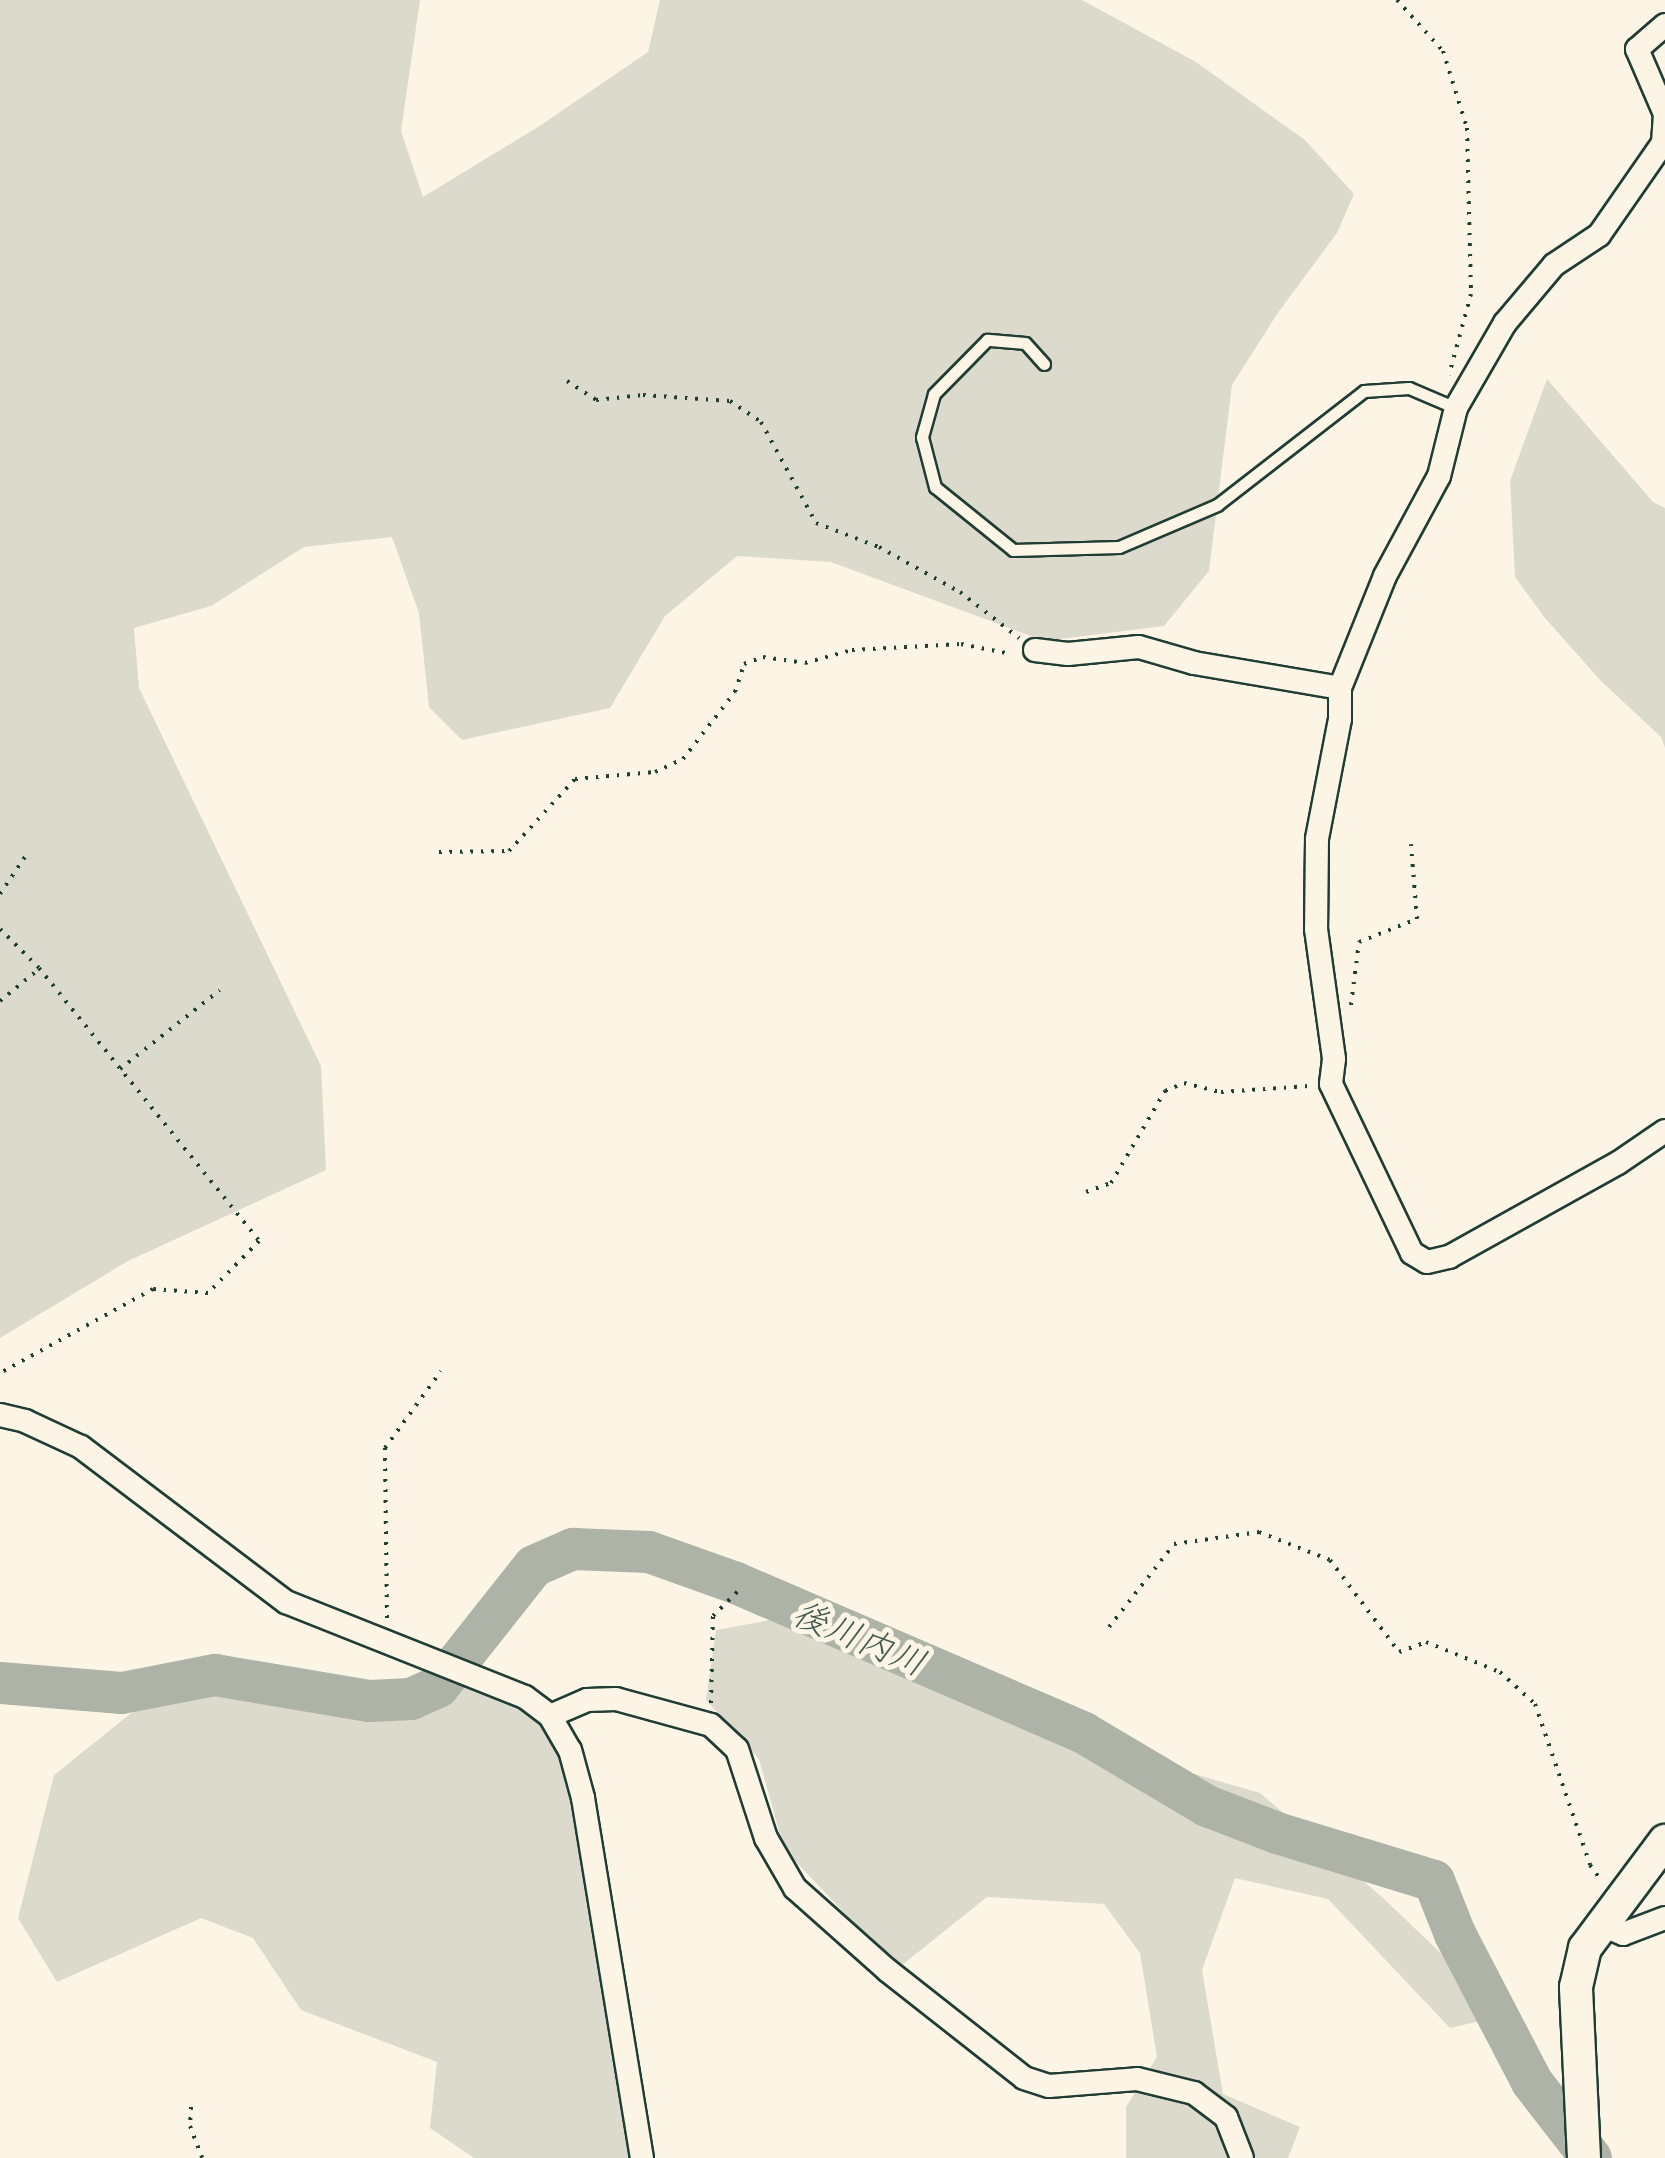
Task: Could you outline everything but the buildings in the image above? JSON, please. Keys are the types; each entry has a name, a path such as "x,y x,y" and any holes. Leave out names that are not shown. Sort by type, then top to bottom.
{"main road":[{"path":"1584,2150 1576,1987 1585,1948 1665,1840"}],"street":[{"path":"1665,25 1637,49 1665,114 1663,143 1600,235 1554,265 1505,323 1456,408 1439,476 1385,576 1340,688 1340,719 1317,840 1316,929 1334,1059 1331,1084 1412,1253 1427,1262 1450,1257 1618,1163 1665,1131"},
{"path":"1035,650 1068,654 1139,648 1194,664 1340,688"},
{"path":"0,1415 26,1421 81,1447 286,1602 525,1697 550,1716 570,1750 583,1798 642,2158"},
{"path":"550,1716 587,1700 616,1699 710,1725 738,1750 766,1838 795,1888 887,1970 1024,2078 1049,2086 1137,2079 1194,2093 1226,2117 1242,2158"},
{"path":"1610,1915 1624,1934 1665,1918"}],"lane":[{"path":"1044,364 1025,343 987,340 934,394 922,437 936,487 1013,550 1119,547 1217,506 1364,391 1409,388 1456,408"}],"path":[{"path":"1397,0 1443,52 1467,128 1471,294 1448,371 1456,408"},
{"path":"566,381 596,400 643,395 730,401 762,422 816,523 879,547 960,592 1035,650"},
{"path":"439,852 509,851 575,779 655,772 683,759 735,692 744,664 763,657 805,663 852,650 961,644 1020,656 1035,650"},
{"path":"1350,1021 1359,942 1417,919 1411,844"},
{"path":"0,894 25,857"},
{"path":"0,929 39,968 258,1241 208,1293 153,1289 0,1372"},
{"path":"0,1000 39,968"},
{"path":"120,1070 220,990"},
{"path":"1086,1192 1111,1183 1166,1091 1184,1083 1221,1092 1331,1084"},
{"path":"393,1646 384,1448 440,1371"},
{"path":"1109,1626 1174,1544 1259,1532 1330,1560 1399,1652 1426,1642 1500,1672 1535,1704 1610,1915"},
{"path":"710,1725 713,1616 740,1589"},
{"path":"191,2107 190,2126 202,2158"}],"shaded area":[{"path":"0,0 420,0 401,131 423,197 538,127 648,52 660,0 1082,0 1196,62 1305,140 1354,194 1337,233 1277,314 1232,385 1209,571 1164,626 1044,641 831,562 737,556 665,616 610,708 462,740 429,707 419,613 392,537 304,547 211,606 134,628 139,688 321,1066 326,1170 128,1261 0,1338"},
{"path":"1547,379 1653,502 1665,508 1665,748 1661,737 1600,680 1545,618 1515,577 1510,481"},
{"path":"776,1619 988,1714 1260,1793 1383,1898 1506,2015 1450,2028 1328,1899 1235,1878 1202,1970 1223,2094 1300,2127 1288,2158 1126,2158 1126,2107 1157,2057 1140,1953 1104,1904 987,1897 897,1969 784,1849 759,1759 706,1700 716,1630"},
{"path":"499,1675 570,1741 596,1808 642,2158 474,2158 430,2128 437,2062 301,2010 253,1938 201,1918 57,1982 18,1918 54,1775 160,1690"}],"waterway":[{"name":"後川内川","path":"0,1683 122,1693 215,1675 369,1701 411,1699 438,1687 534,1566 573,1549 649,1552 736,1583 1084,1733 1207,1806 1277,1833 1434,1881 1455,1934 1532,2082 1591,2158"}]}
